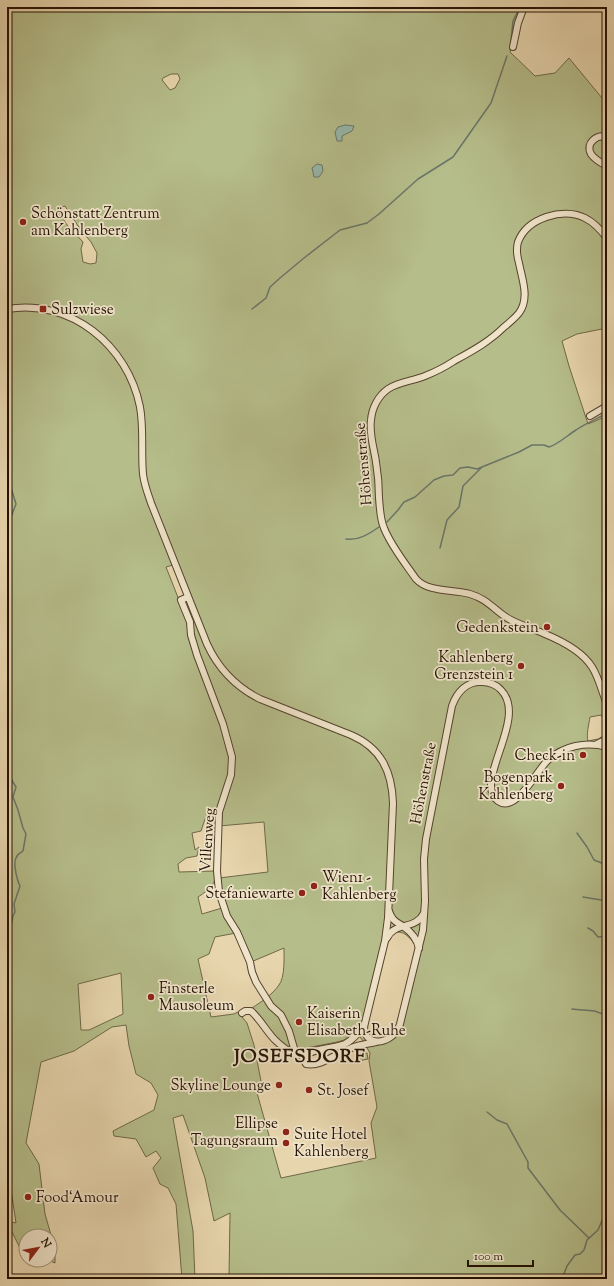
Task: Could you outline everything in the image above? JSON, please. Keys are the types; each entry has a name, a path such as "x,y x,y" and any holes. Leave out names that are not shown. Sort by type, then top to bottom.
{"street":[{"path":"513,47 518,23 524,7"},
{"path":"607,137 596,137 592,141 590,147 591,153 594,157 607,166"},
{"name":"Höhenstraße","path":"607,238 594,223 584,217 574,214 555,215 544,218 533,224 522,235 518,246 517,254 525,296 522,307 515,317 494,337 479,347 428,375 390,387 380,396 374,408 370,427 384,529 416,579 430,588 466,593 479,597 488,602 509,619 547,634 578,652 592,668 607,704"},
{"name":"Höhenstraße","path":"7,308 26,307 60,313 92,330 104,340 121,360 133,384 140,409 143,472 146,488 210,651 223,670 237,685 251,695 357,738 368,745 382,761 390,777 393,795 386,941 364,1026"},
{"path":"590,416 607,406"},
{"name":"Villenweg","path":"188,597 181,600 190,622 191,635 223,724 232,757 231,775 219,812 216,871 219,892 227,916 237,932 250,962 256,982 271,1006 281,1015 289,1031 296,1055"},
{"name":"Höhenstraße","path":"384,1041 391,1038 399,1029 419,949 423,930 425,908 424,859 427,830 452,706 461,690 473,682 490,683 499,688 508,700 508,720 491,786 493,796 501,803 509,803 518,798 545,763 559,752 582,744 598,744 607,747"},
{"name":"Höhenstraße","path":"598,744 607,739"},
{"name":"Höhenstraße","path":"388,900 389,911 392,918 414,937 419,949"},
{"path":"386,941 391,931 410,926 420,920 425,908"},
{"path":"242,1013 245,1011 251,1011 261,1021 275,1040 286,1050 303,1058 306,1064 325,1061 352,1048 384,1041"},
{"path":"303,1058 308,1053 333,1048 344,1044 356,1036 364,1026"},
{"path":"364,1026 365,1034 369,1039 384,1041"}],"green space":[{"path":"7,7 523,7 516,26 510,52 535,76 555,73 569,58 602,98 607,95 607,328 577,334 562,341 588,424 607,416 607,1279 229,1279 230,1213 214,1221 205,1178 183,1115 173,1118 193,1231 195,1279 182,1279 176,1204 168,1188 160,1184 153,1168 161,1158 156,1151 146,1157 136,1139 114,1136 113,1131 154,1110 158,1095 151,1083 136,1074 129,1046 126,1025 112,1027 74,1051 41,1062 26,1143 39,1164 45,1214 49,1228 18,1228 18,1244 11,1230 7,1228 7,1221 16,1223 9,1177 7,1177","holes":["171,74 178,74 180,79 175,88 170,90 162,80","65,206 80,229 91,242 97,253 96,263 90,264 83,262 81,249 83,242 67,225 59,212 62,207","173,565 187,601 181,602 179,600 166,567","601,715 606,728 601,737 588,741 587,733 590,717","212,811 220,814 219,826 264,822 268,872 219,878 226,910 251,962 284,948 284,967 281,982 270,995 252,1008 285,1047 296,1050 344,1040 356,1030 370,1053 369,1061 377,1107 371,1123 376,1158 281,1178 257,1093 261,1081 254,1045 247,1023 238,1012 234,1014 211,1017 198,959 209,954 215,937 236,933 222,908 202,914 198,897 211,887 215,880 215,871 179,872 178,864 186,858 197,856 199,847 195,850 192,833 201,831 205,819","394,933 404,933 416,947 396,1032 385,1038 374,1039 367,1033 366,1023 387,941","121,973 123,1014 89,1030 81,1030 78,984"]},
{"path":"367,1053 368,1059 358,1061 356,1054"}],"water":[{"path":"345,125 354,126 352,131 342,136 342,141 337,141 335,132 338,127"},
{"path":"317,164 322,165 323,171 319,177 314,177 312,168"}],"waterway":[{"path":"511,41 513,21 520,7"},
{"path":"252,309 266,298 270,287 280,278 340,230 367,223 418,179 453,157 491,103 507,56"},
{"path":"387,522 404,502 415,497 434,480 444,476 453,475 460,468 468,467 477,469 519,452 532,445 552,446 607,413"},
{"path":"7,463 11,488 16,504 7,531"},
{"path":"440,548 447,520 459,507 463,486 481,468"},
{"path":"346,539 359,538 379,527"},
{"path":"7,765 8,774 16,787 13,797 26,834 23,851 17,856 15,861 20,886 14,904 15,912 9,936 11,945 9,950 10,958 7,967 9,979 7,992"},
{"path":"577,833 594,860 607,867"},
{"path":"583,897 607,901"},
{"path":"588,928 598,937 607,936"},
{"path":"572,1009 607,1014"},
{"path":"487,1112 497,1120 507,1124 528,1162 528,1168 560,1210 589,1238"},
{"path":"562,1279 567,1266 575,1255 580,1254 584,1250 587,1240 598,1230 607,1209"}],"place":[{"name":"Schönstatt Zentrum am Kahlenberg","path":"23,222"},
{"name":"Sulzwiese","path":"43,309"},
{"name":"Gedenkstein","path":"547,627"},
{"name":"Kahlenberg Grenzstein 1","path":"521,666"},
{"name":"Check-in","path":"583,755"},
{"name":"Bogenpark Kahlenberg","path":"561,786"},
{"name":"Wien1 - Kahlenberg","path":"314,886"},
{"name":"Stefaniewarte","path":"302,893"},
{"name":"Finsterle Mausoleum","path":"151,997"},
{"name":"Kaiserin Elisabeth-Ruhe","path":"299,1022"},
{"name":"Skyline Lounge","path":"279,1085"},
{"name":"St. Josef","path":"309,1090"},
{"name":"Ellipse Tagungsraum","path":"286,1132"},
{"name":"Suite Hotel Kahlenberg","path":"286,1143"},
{"name":"Food‘Amour","path":"28,1197"}],"district":[{"name":"JOSEFSDORF","path":"300,1055"}]}
